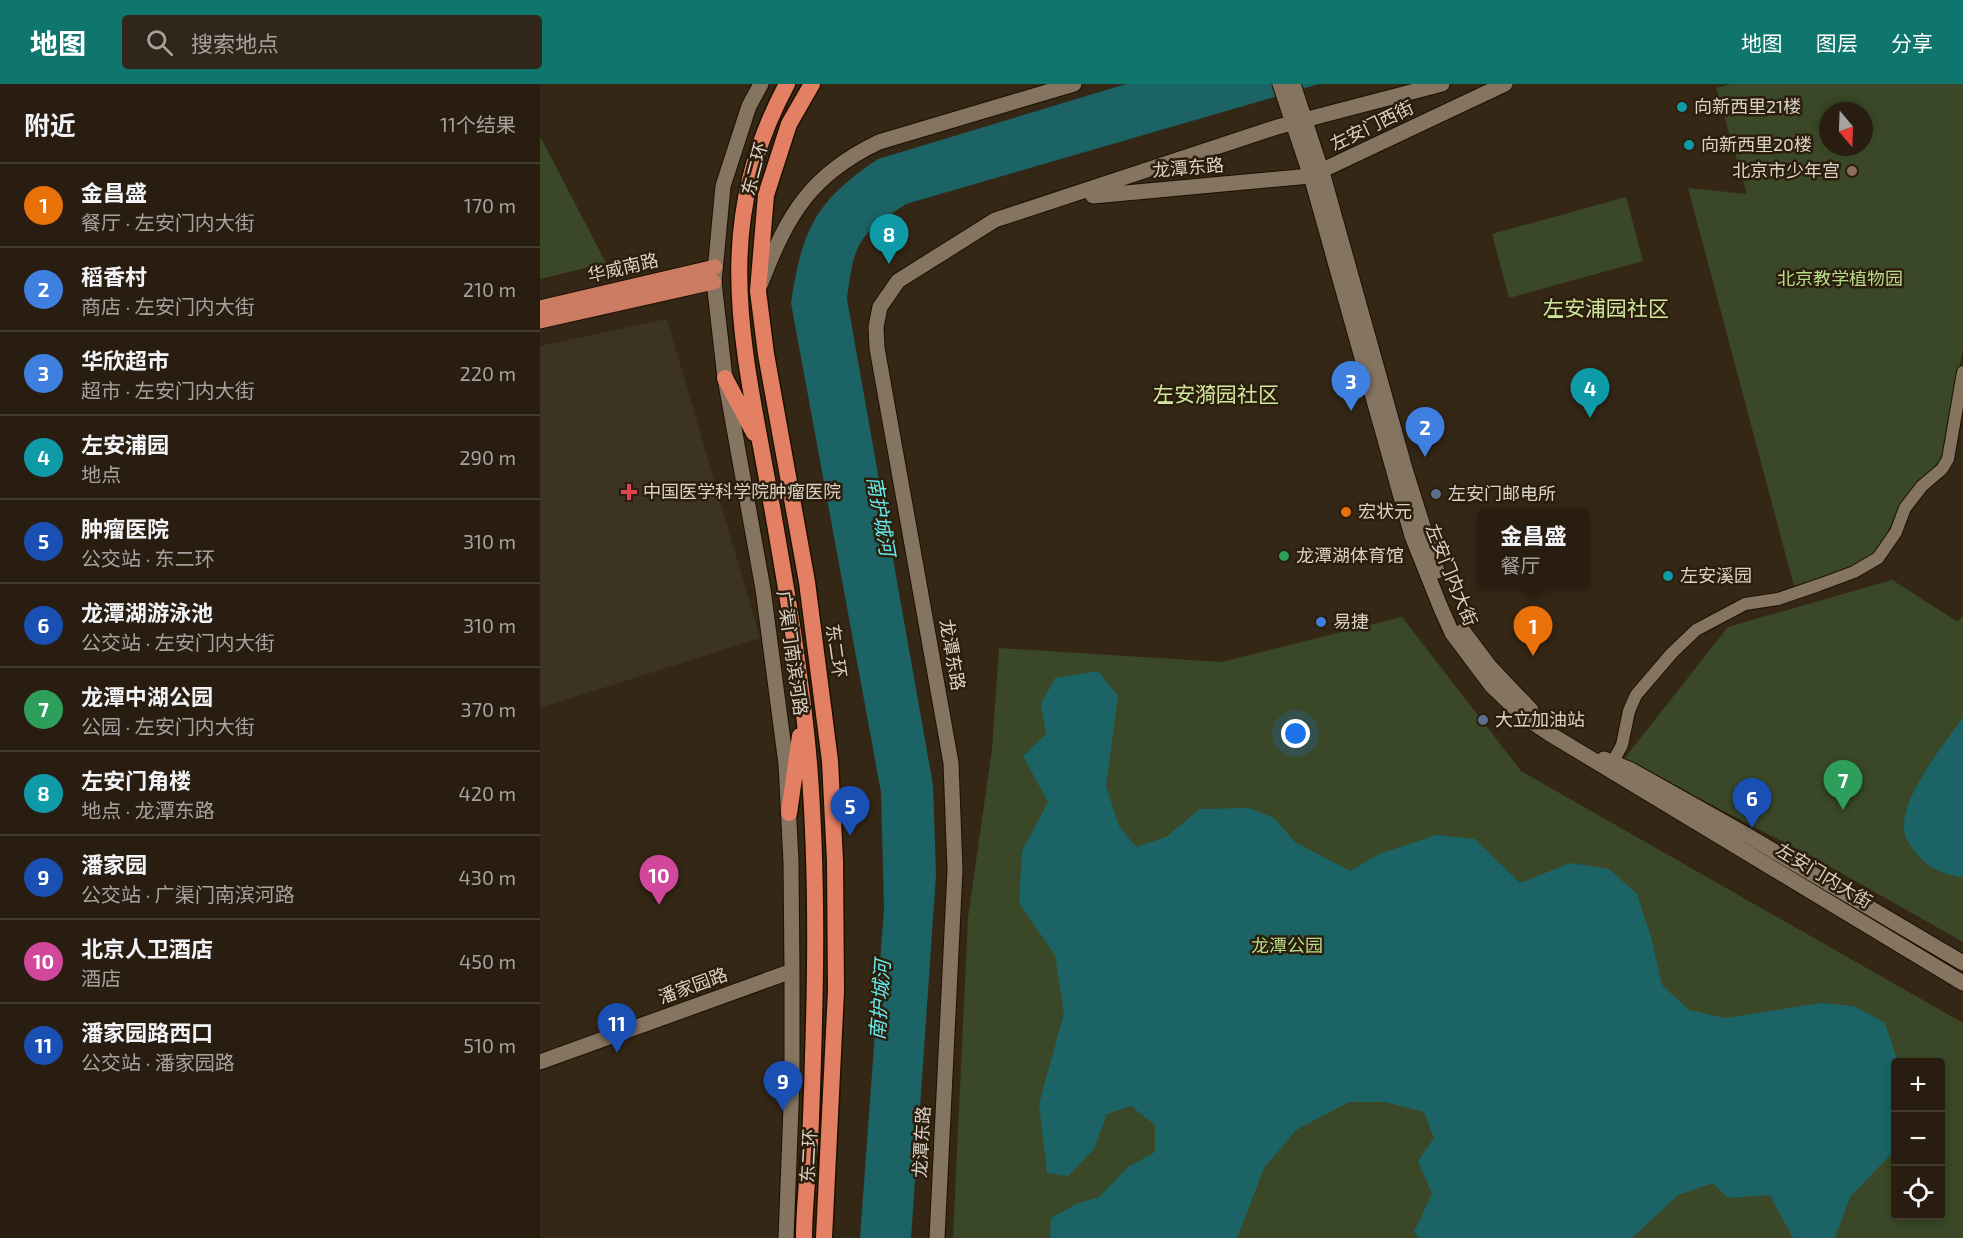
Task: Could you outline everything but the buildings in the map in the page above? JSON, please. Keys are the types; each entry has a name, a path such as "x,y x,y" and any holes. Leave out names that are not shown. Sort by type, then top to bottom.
{"highway":[{"name":"东二环","path":"787,84 770,116 745,191 740,238 740,320 786,585 803,709 814,861 815,991 804,1238"},
{"name":"东二环","path":"812,84 789,124 766,195 758,291 766,354 807,582 830,761 835,861 836,991 824,1238"},
{"path":"725,378 761,446"},
{"path":"789,813 803,709"}],"main road":[{"name":"华威南路","path":"540,308 715,274"},
{"name":"华威南路","path":"540,321 715,274"}],"street":[{"name":"广渠门南滨河路","path":"761,84 749,106 723,186 715,274 725,378 764,589 780,711 789,813 792,1081 786,1238"},
{"path":"758,291 780,234 801,202 825,174 852,155 879,142 1074,84"},
{"path":"1280,84 1293,105"},
{"path":"1293,84 1293,105"},
{"name":"左安门西街","path":"1298,121 1442,84"},
{"name":"左安门西街","path":"1316,174 1504,84"},
{"name":"左安门内大街","path":"1293,105 1316,174 1424,535 1454,615 1467,638 1490,667 1536,714 1610,766 1963,983"},
{"name":"龙潭东路","path":"937,1238 955,870 951,763 877,348 876,327 880,307 898,280 995,220 1069,198 1298,121"},
{"name":"龙潭东路","path":"1069,198 1316,174"},
{"path":"1610,766 1622,745 1629,711 1636,695 1672,653 1696,630 1745,604 1778,598 1819,585 1854,572 1878,558 1896,532 1905,508 1922,486 1942,469 1948,459 1963,372"},
{"name":"左安门内大街","path":"1610,766 1631,770 1745,834 1963,963"},
{"name":"潘家园路","path":"540,1062 792,971"}],"shaded area":[{"name":"中国医学科学院肿瘤医院","path":"667,319 760,638 540,708 540,346"}],"green space":[{"name":"北京教学植物园","path":"1731,84 1963,84 1963,348 1944,454 1893,521 1876,554 1852,568 1794,586 1688,188 1747,194 1716,88"},
{"path":"541,138 606,263 540,279"},
{"path":"1626,197 1643,261 1509,298 1492,234"},
{"path":"1892,580 1958,622 1963,615 1963,942 1820,861 1624,759 1728,627"},
{"name":"龙潭公园","path":"1402,617 1521,771 1963,1023 1963,1238 953,1238 968,918 992,749 999,648 1222,662"}],"water":[{"name":"南护城河","path":"1126,84 1319,84 906,204 868,233 861,242 852,264 847,299 933,785 936,875 911,1238 860,1238 884,908 881,792 791,303 800,256 815,219 826,204 839,189 878,159"},
{"path":"1098,671 1118,696 1106,786 1119,826 1136,847 1166,837 1200,809 1249,808 1274,818 1295,842 1350,871 1379,854 1436,835 1475,839 1520,883 1570,863 1609,869 1637,894 1651,937 1662,985 1689,1010 1725,1018 1821,1003 1854,1006 1885,1023 1897,1058 1891,1058 1891,1154 1850,1197 1835,1238 1793,1238 1770,1195 1728,1198 1713,1183 1678,1195 1632,1238 1419,1238 1414,1232 1432,1194 1418,1161 1434,1138 1424,1112 1385,1102 1349,1102 1296,1130 1264,1168 1237,1238 1050,1238 1051,1218 1076,1204 1099,1197 1128,1167 1155,1152 1155,1125 1131,1106 1107,1114 1094,1149 1068,1176 1047,1173 1039,1104 1064,1013 1055,955 1019,903 1022,851 1048,802 1023,756 1046,734 1041,704 1055,678"},
{"path":"1963,717 1963,876 1961,877 1937,870 1927,864 1912,848 1906,837 1904,821 1908,806 1924,773"}],"place":[{"name":"向新西里21楼","path":"1682,107"},
{"name":"向新西里20楼","path":"1689,145"},
{"name":"北京市少年宫","path":"1852,171"},
{"name":"左安门角楼","path":"889,264"},
{"name":"华欣超市","path":"1351,411"},
{"name":"左安浦园","path":"1590,418"},
{"name":"稻香村","path":"1425,457"},
{"name":"中国医学科学院肿瘤医院","path":"629,492"},
{"name":"左安门邮电所","path":"1436,494"},
{"name":"宏状元","path":"1346,512"},
{"name":"龙潭湖体育馆","path":"1284,556"},
{"name":"左安溪园","path":"1668,576"},
{"name":"易捷","path":"1321,622"},
{"name":"金昌盛","path":"1533,656"},
{"name":"大立加油站","path":"1483,720"},
{"name":"龙潭中湖公园","path":"1843,810"},
{"name":"龙潭湖游泳池","path":"1752,828"},
{"name":"肿瘤医院","path":"850,836"},
{"name":"北京人卫酒店","path":"659,905"},
{"name":"潘家园路西口","path":"617,1053"},
{"name":"潘家园","path":"783,1111"}],"district":[{"name":"左安浦园社区","path":"1606,309"},
{"name":"左安漪园社区","path":"1216,395"}]}
